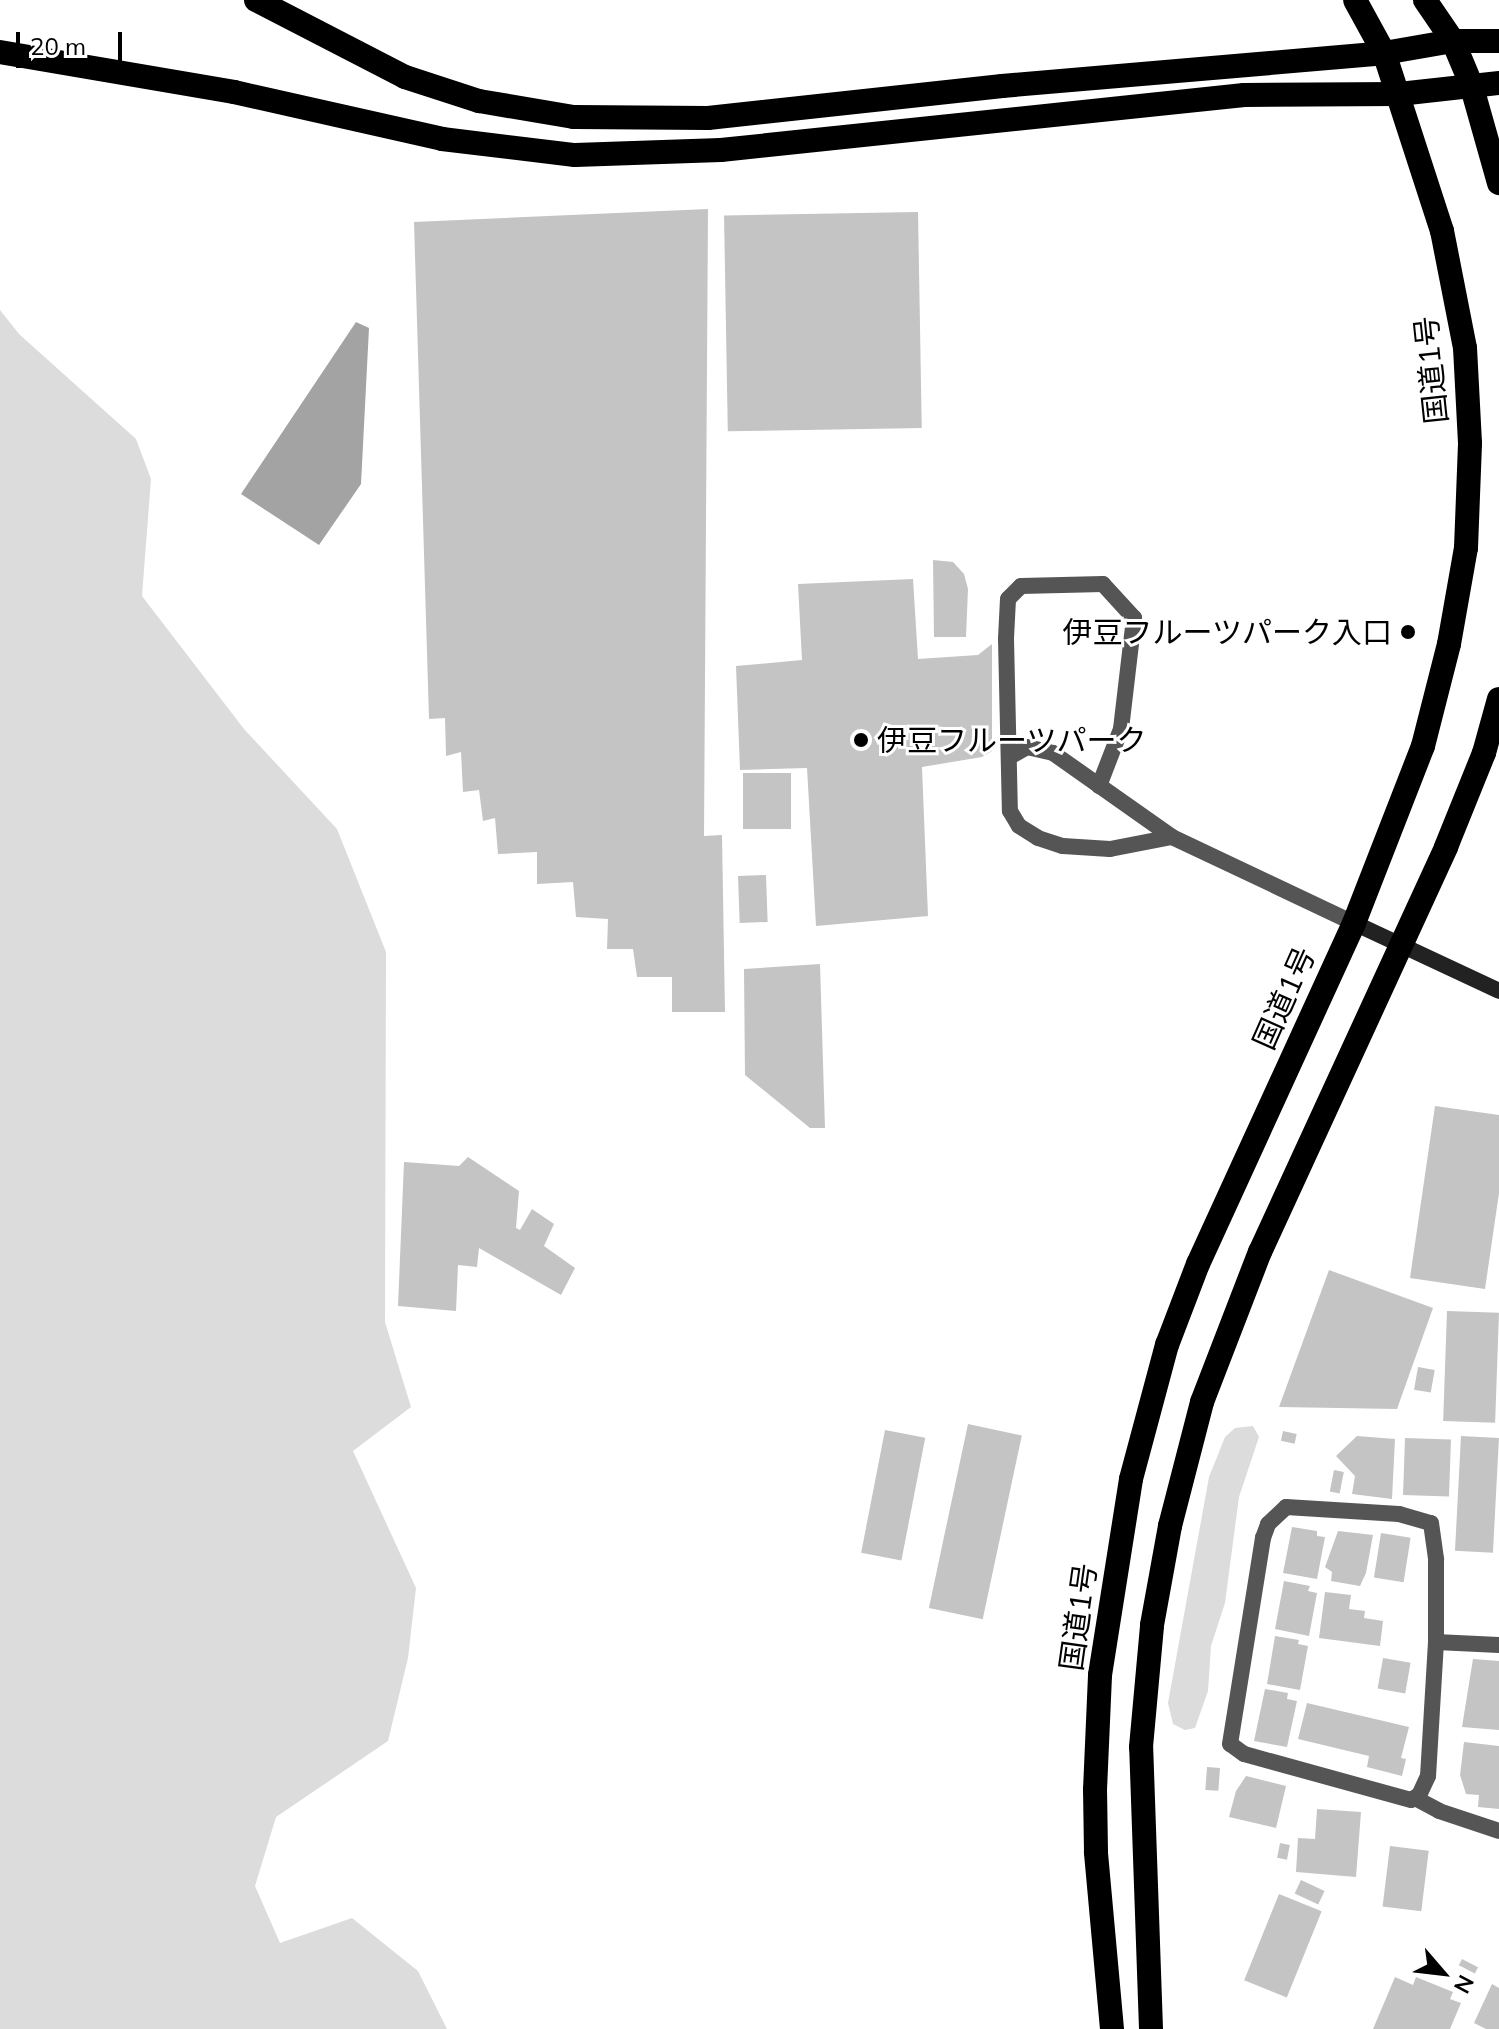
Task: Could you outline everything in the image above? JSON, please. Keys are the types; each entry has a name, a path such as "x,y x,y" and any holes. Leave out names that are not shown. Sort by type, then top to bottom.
{"highway":[{"name":"国道1号","path":"1112,2029 1096,1852 1095,1790 1100,1675 1131,1479 1167,1345 1198,1264 1354,923 1423,746 1449,644 1466,548 1470,443 1465,348 1442,231 1384,53 1355,0"},
{"path":"1425,0 1453,41 1471,84 1499,183"},
{"path":"264,5 405,77 479,101 589,118 708,118 1002,86 1384,53 1453,41 1499,41"},
{"path":"0,52 234,92 442,139 575,155 653,154 1244,95 1399,94 1499,83"},
{"path":"1151,2029 1141,1747 1152,1625 1170,1526 1202,1402 1260,1252 1402,944 1484,753 1499,699"}],"street":[{"path":"1099,786 1121,729 1134,618 1103,584 1021,586 1008,599 1006,639 1010,811 1019,826 1038,838 1063,846 1110,849 1172,837"},
{"path":"1011,756 1027,747 1041,748 1172,837 1499,991"},
{"path":"1415,1798 1428,1776 1436,1642 1436,1560 1431,1523 1399,1514 1286,1507 1276,1514 1263,1538 1230,1744 1244,1754 1403,1798 1415,1798 1439,1811 1499,1831"},
{"path":"1436,1642 1499,1645"}],"shaded area":[{"path":"0,310 19,334 136,439 151,479 142,596 244,729 337,829 386,952 385,1322 411,1407 353,1451 416,1588 408,1658 388,1741 276,1817 255,1886 280,1943 352,1918 418,1971 447,2029 0,2029"},
{"path":"356,322 369,328 361,484 319,545 241,494"},
{"path":"1253,1426 1259,1437 1239,1497 1225,1603 1211,1646 1208,1691 1195,1728 1185,1730 1173,1724 1168,1703 1209,1477 1225,1437 1235,1428"}],"building":[{"path":"708,209 704,836 722,835 725,1012 672,1012 672,977 637,977 633,949 607,949 608,919 576,917 573,882 537,884 537,852 498,854 495,818 483,821 479,790 463,792 461,752 446,756 445,718 429,719 414,222"},
{"path":"918,212 922,428 728,431 724,215"},
{"path":"933,560 953,562 964,574 968,589 966,637 934,637"},
{"path":"913,579 918,659 978,655 992,644 992,751 982,757 922,767 928,916 816,926 807,768 740,770 736,666 802,660 798,584"},
{"path":"743,773 791,773 791,829 743,829"},
{"path":"766,875 768,922 740,923 738,876"},
{"path":"820,964 825,1128 810,1128 745,1075 744,969"},
{"path":"1435,1106 1499,1115 1499,1193 1485,1289 1410,1278"},
{"path":"468,1157 519,1191 516,1228 520,1230 532,1209 554,1224 544,1246 575,1268 561,1295 479,1248 477,1267 458,1265 456,1311 398,1306 404,1162 459,1166"},
{"path":"1329,1270 1433,1308 1397,1409 1279,1407"},
{"path":"1447,1311 1499,1313 1495,1423 1443,1421"},
{"path":"1418,1367 1435,1370 1431,1393 1414,1390"},
{"path":"968,1424 1022,1435 983,1619 929,1608"},
{"path":"885,1430 925,1438 901,1561 861,1553"},
{"path":"1283,1431 1297,1434 1295,1444 1281,1441"},
{"path":"1357,1436 1395,1439 1392,1499 1352,1494 1355,1476 1336,1456"},
{"path":"1461,1436 1499,1438 1493,1553 1455,1551"},
{"path":"1405,1438 1451,1440 1449,1497 1403,1495"},
{"path":"1334,1470 1344,1472 1340,1494 1330,1492"},
{"path":"1292,1527 1317,1531 1317,1536 1325,1537 1317,1579 1283,1573"},
{"path":"1338,1531 1373,1535 1366,1573 1360,1586 1331,1581 1332,1572 1325,1567"},
{"path":"1381,1533 1411,1538 1404,1582 1374,1577"},
{"path":"1284,1581 1310,1586 1308,1591 1317,1593 1309,1636 1275,1629"},
{"path":"1325,1592 1351,1595 1349,1609 1365,1611 1364,1618 1383,1621 1380,1646 1319,1638"},
{"path":"1275,1636 1299,1640 1298,1644 1308,1646 1300,1690 1267,1684"},
{"path":"1383,1658 1411,1663 1405,1693 1378,1689"},
{"path":"1473,1659 1499,1661 1499,1730 1462,1727"},
{"path":"1265,1689 1288,1693 1287,1699 1297,1701 1287,1747 1254,1741"},
{"path":"1307,1703 1409,1727 1401,1758 1406,1759 1402,1776 1367,1767 1369,1756 1298,1739"},
{"path":"1464,1742 1499,1746 1499,1809 1478,1807 1479,1795 1466,1794 1460,1775"},
{"path":"1207,1767 1220,1768 1218,1791 1205,1790"},
{"path":"1246,1776 1286,1786 1276,1828 1229,1817 1236,1791"},
{"path":"1317,1809 1361,1812 1356,1877 1296,1872 1298,1838 1315,1839"},
{"path":"1280,1843 1290,1845 1287,1860 1277,1858"},
{"path":"1390,1846 1429,1851 1421,1911 1383,1907"},
{"path":"1301,1880 1325,1891 1318,1905 1295,1894"},
{"path":"1279,1894 1322,1911 1287,1997 1244,1980"},
{"path":"1462,1959 1478,1967 1475,1973 1459,1965"},
{"path":"1395,1977 1413,1985 1416,1977 1453,1992 1450,1999 1461,2003 1450,2029 1373,2029"},
{"path":"1492,1984 1499,1988 1499,2029 1486,2029 1474,2023"}],"place":[{"name":"伊豆フルーツパーク入口","path":"1408,632"},
{"name":"伊豆フルーツパーク","path":"861,740"}]}
